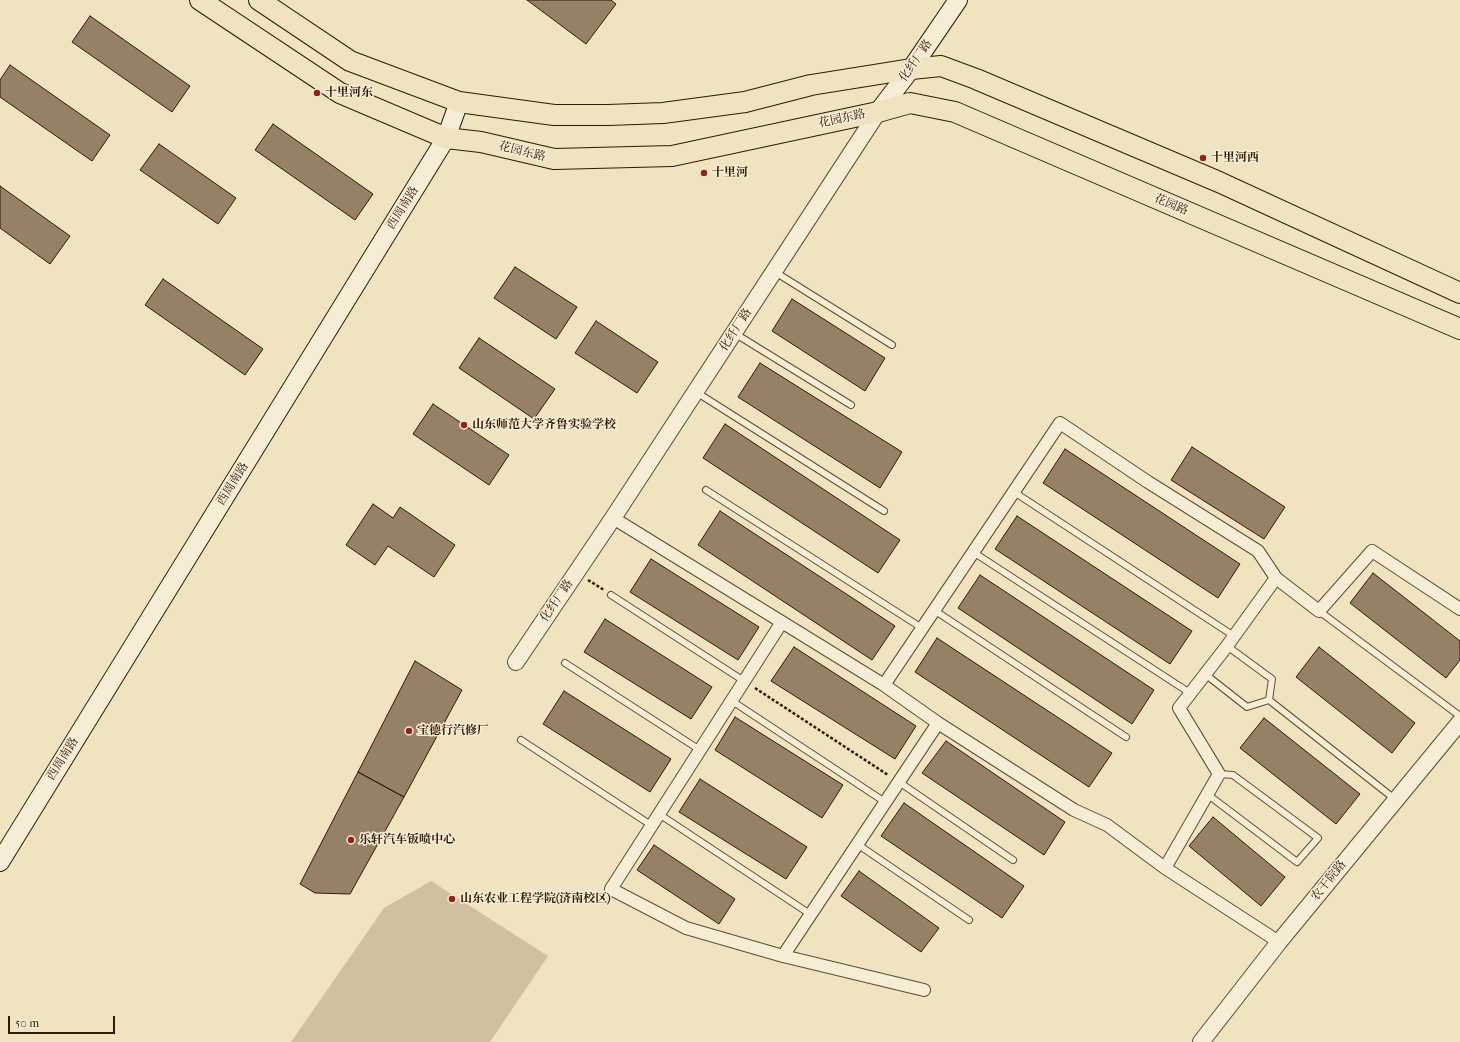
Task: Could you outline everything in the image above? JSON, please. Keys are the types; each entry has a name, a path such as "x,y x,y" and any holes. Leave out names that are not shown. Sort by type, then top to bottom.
{"main road":[{"name":"花园东路","path":"200,0 340,93 446,138 481,142 554,160 672,156 878,112"},
{"path":"259,0 350,61 459,102 554,115 603,115 663,112 745,102 811,85 911,69 941,66 976,79 1219,182 1460,293"},
{"name":"化纤厂路","path":"878,112 911,69 958,0"},
{"name":"西周南路","path":"0,862 446,138 459,102"},
{"name":"花园路","path":"878,112 910,103 955,112 1460,329"}],"street":[{"name":"化纤厂路","path":"516,662 696,392 878,112"},
{"path":"884,685 1060,423 1148,482 1258,551 1276,578 1319,612 1372,550 1460,609"},
{"path":"613,518 884,685 938,723 1074,810 1107,825 1165,868 1279,942"},
{"path":"1165,868 1219,774 1179,708 1276,578"},
{"path":"782,622 611,889 686,928 783,956 924,990"},
{"name":"农干院路","path":"1201,1042 1279,942 1460,722"},
{"path":"783,956 938,723"}],"lane":[{"path":"774,271 892,345"},
{"path":"734,333 851,405"},
{"path":"696,392 884,511"},
{"path":"706,490 922,628"},
{"path":"1014,492 1230,641 1272,679 1269,700"},
{"path":"973,552 1190,693"},
{"path":"611,595 744,681"},
{"path":"934,610 1126,737"},
{"path":"1319,612 1460,716"},
{"path":"565,663 700,750"},
{"path":"1205,674 1247,707 1269,700"},
{"path":"1269,700 1396,800"},
{"path":"732,701 885,802"},
{"path":"521,740 651,825"},
{"path":"1207,794 1297,862 1318,838 1233,775 1219,774"},
{"path":"899,782 1013,860"},
{"path":"659,814 810,914"},
{"path":"857,844 969,920"}],"path":[{"path":"576,572 611,595"},
{"path":"744,681 899,782"}],"shaded area":[{"path":"431,881 548,956 490,1042 291,1042 384,908"}],"building":[{"path":"527,0 611,0 616,4 586,44"},
{"path":"90,16 190,86 172,112 72,42"},
{"path":"10,65 110,135 92,161 0,97 0,80"},
{"path":"273,124 373,194 355,220 255,150"},
{"path":"159,144 236,198 218,224 140,170"},
{"path":"0,186 70,236 50,264 0,228"},
{"path":"515,267 577,307 556,339 494,298"},
{"path":"163,279 263,349 245,375 145,305"},
{"path":"792,299 885,358 865,391 772,331"},
{"path":"596,321 658,362 637,393 575,353"},
{"path":"479,338 555,389 534,419 459,368"},
{"path":"760,363 902,452 880,488 738,397"},
{"path":"433,404 509,455 489,485 413,434"},
{"path":"725,424 900,540 878,573 703,458"},
{"path":"1192,447 1285,507 1264,539 1171,480"},
{"path":"1065,449 1240,564 1218,598 1043,483"},
{"path":"373,504 393,518 400,507 455,545 434,577 388,546 375,565 346,545"},
{"path":"720,511 895,626 872,660 698,545"},
{"path":"1017,516 1192,631 1170,664 995,549"},
{"path":"651,559 759,627 738,660 630,592"},
{"path":"1373,573 1460,641 1460,660 1446,678 1350,603"},
{"path":"980,575 1154,690 1132,724 958,608"},
{"path":"605,619 712,687 691,719 584,652"},
{"path":"937,638 1112,753 1089,787 915,672"},
{"path":"794,647 916,726 895,759 771,681"},
{"path":"1319,647 1415,723 1392,753 1296,677"},
{"name":"宝德行汽修厂","path":"415,661 462,690 404,797 358,772"},
{"path":"564,691 671,759 650,792 543,724"},
{"path":"735,717 843,785 822,818 715,750"},
{"path":"1264,718 1360,794 1336,824 1240,748"},
{"path":"946,741 1065,822 1044,855 922,773"},
{"name":"乐轩汽车钣喷中心","path":"358,772 404,797 350,894 315,893 300,884"},
{"path":"700,779 807,847 786,879 679,812"},
{"path":"904,803 1024,886 1002,918 881,836"},
{"path":"1213,817 1285,877 1261,906 1189,846"},
{"path":"654,845 735,899 719,924 637,870"},
{"path":"859,871 939,928 921,952 841,896"}],"place":[{"name":"十里河东","path":"317,93"},
{"name":"十里河西","path":"1203,158"},
{"name":"十里河","path":"704,173"},
{"name":"山东师范大学齐鲁实验学校","path":"464,425"},
{"name":"宝德行汽修厂","path":"409,731"},
{"name":"乐轩汽车钣喷中心","path":"351,840"},
{"name":"山东农业工程学院(济南校区)","path":"452,899"}]}
